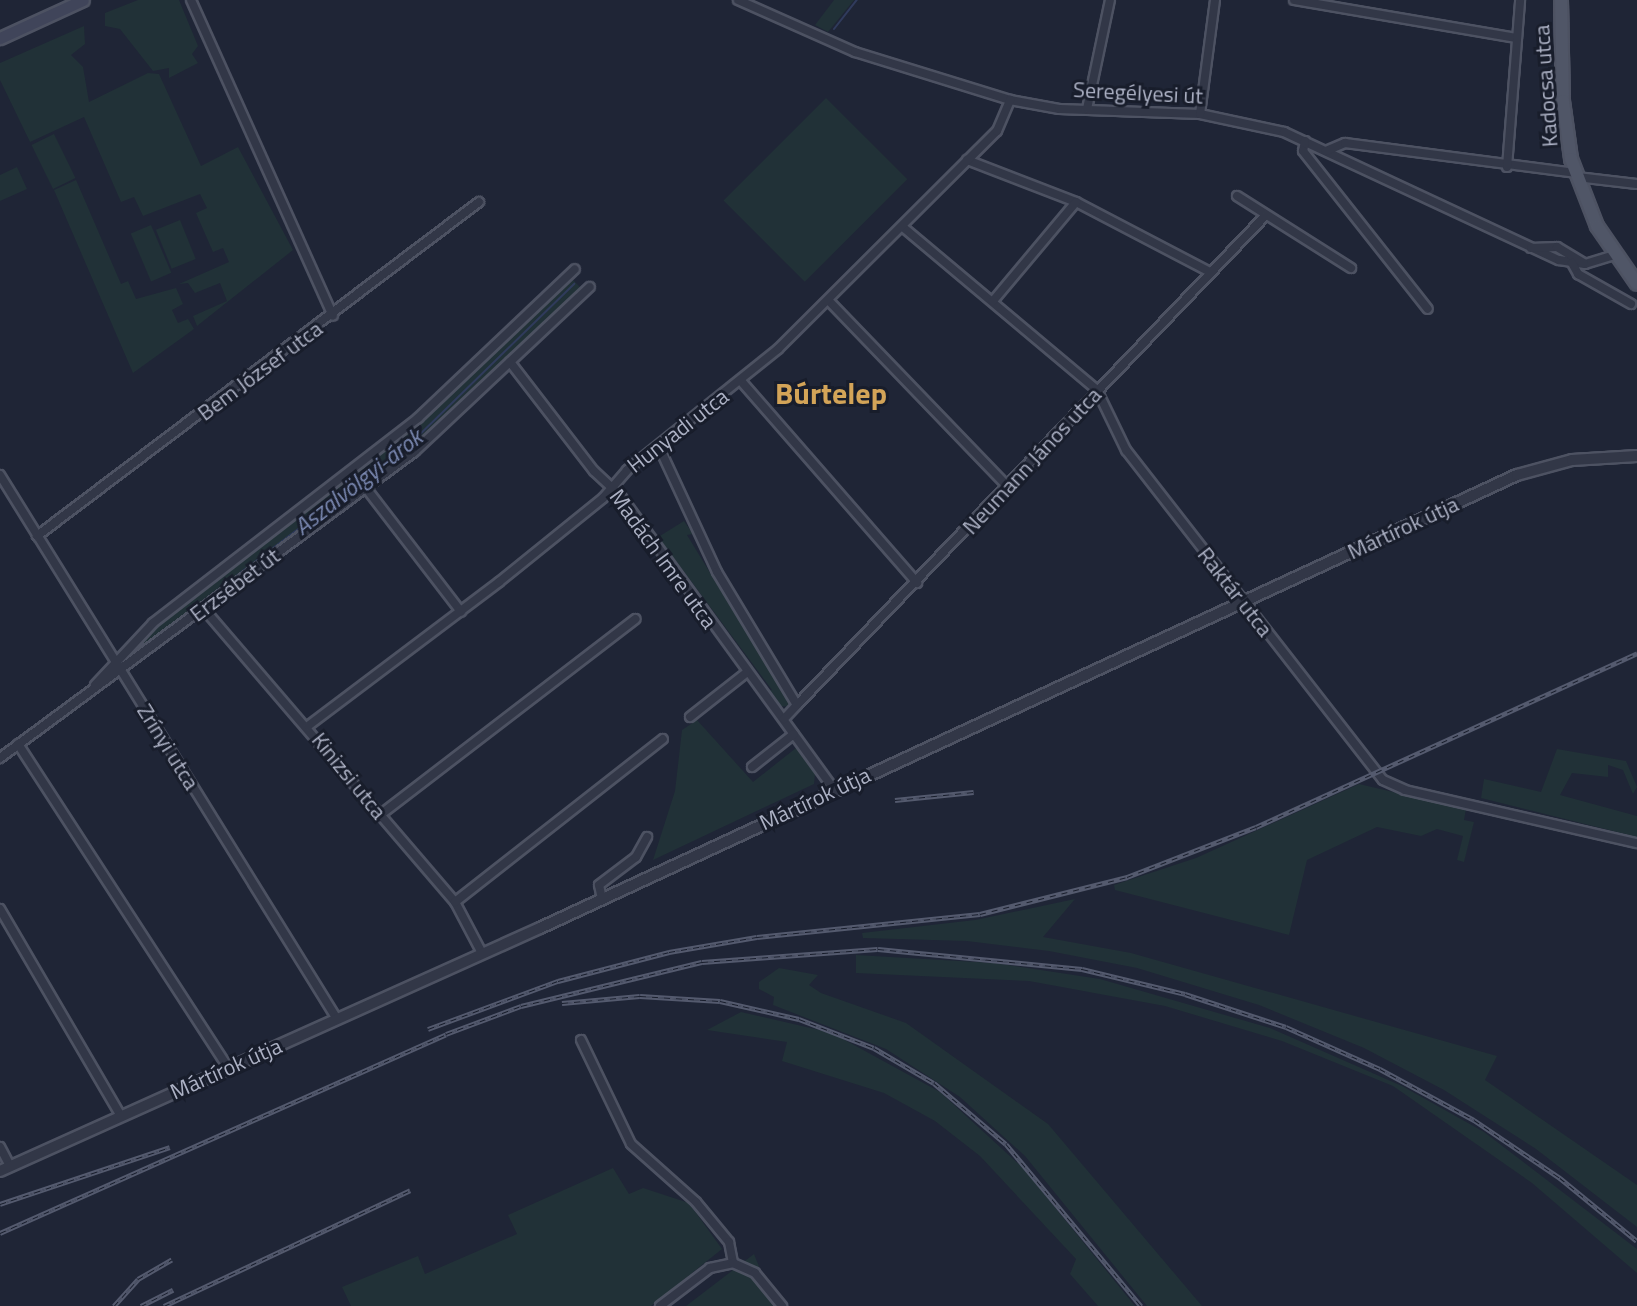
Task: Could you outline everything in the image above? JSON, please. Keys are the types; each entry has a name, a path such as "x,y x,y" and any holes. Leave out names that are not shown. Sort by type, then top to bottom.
{"main road":[{"path":"0,38 83,0"},
{"name":"Kadocsa utca","path":"1561,0 1563,101 1576,175 1614,255"},
{"path":"1614,255 1637,284"}],"street":[{"path":"191,0 333,316"},
{"name":"Seregélyesi út","path":"738,0 855,52 1010,100 1087,109 1200,114 1305,141 1530,248 1572,263 1585,264 1614,255"},
{"path":"1087,109 1110,0"},
{"path":"1200,114 1215,0"},
{"path":"1294,0 1517,38"},
{"path":"1507,167 1520,0"},
{"name":"Hunyadi utca","path":"308,726 461,612 614,487 627,470 741,381 904,228 1005,122 1010,100"},
{"path":"1305,141 1303,151 1428,309"},
{"path":"1326,151 1345,143 1637,184"},
{"path":"967,160 1076,202 1208,271"},
{"path":"1237,196 1351,268"},
{"name":"Bem József utca","path":"37,536 333,316 479,202"},
{"path":"993,301 1076,202"},
{"name":"Neumann János utca","path":"797,705 1009,488 1208,271 1266,215"},
{"path":"904,228 1097,390"},
{"path":"1530,248 1557,247 1585,264"},
{"name":"Seregélyesi út","path":"1572,263 1578,274 1631,304"},
{"name":"Erzsébet út","path":"92,688 114,660 153,623 418,418 575,269"},
{"name":"Erzsébet út","path":"0,758 92,688 121,673 203,608 423,445 590,287"},
{"path":"829,301 1009,488"},
{"name":"Madách Imre utca","path":"510,362 594,471 614,487 746,673 784,719 834,790"},
{"path":"741,381 917,583"},
{"name":"Raktár utca","path":"1097,390 1126,450 1388,783 1637,843"},
{"name":"Madách Imre utca","path":"659,447 717,572 797,705"},
{"name":"Mártírok útja","path":"5,1169 602,899 1241,600 1527,471 1572,460 1637,456"},
{"name":"Zrínyi utca","path":"0,475 337,1019"},
{"path":"366,488 461,612"},
{"name":"Kinizsi utca","path":"203,608 308,726 455,902 482,953"},
{"path":"380,815 635,619"},
{"path":"690,717 746,673"},
{"path":"784,719 797,705"},
{"path":"752,767 794,734"},
{"path":"455,902 663,739"},
{"path":"18,744 229,1069"},
{"path":"602,899 599,885 636,857 647,837"},
{"path":"0,909 121,1116"},
{"path":"581,1040 631,1144 696,1202 729,1242 733,1263"},
{"path":"0,1147 5,1169"},
{"path":"660,1306 710,1268 733,1263 755,1273 782,1306"}],"shaded area":[{"path":"138,0 179,0 198,46 192,54 198,63 169,78 169,68 153,71 120,29 105,26 105,13"},
{"path":"834,0 854,0 828,32 815,25"},
{"path":"84,26 85,44 71,55 83,67 89,102 148,73 159,74 201,166 238,147 293,250 197,326 193,316 227,301 220,283 195,293 188,283 179,284 229,262 223,248 213,252 196,213 207,208 200,194 143,216 134,197 121,202 84,117 30,142 0,80 0,63"},
{"path":"826,98 907,179 805,282 723,201"},
{"path":"54,134 75,178 53,189 32,145"},
{"path":"17,167 27,189 0,201 0,175"},
{"path":"76,180 121,284 128,281 136,299 176,288 183,304 172,310 178,323 188,319 194,329 133,373 54,190"},
{"path":"180,220 196,259 172,269 156,230"},
{"path":"151,225 171,273 151,281 131,234"},
{"path":"573,280 583,290 421,446 132,662 129,656 136,644 407,434"},
{"path":"684,521 693,534 687,535 762,658 790,683 795,695 792,707 779,706 768,691 772,690 662,542 655,539"},
{"path":"697,720 753,782 796,748 815,774 814,784 653,860 675,791 682,730"},
{"path":"1557,749 1626,761 1637,787 1633,794 1623,770 1608,765 1608,777 1572,773 1560,795 1637,816 1637,837 1481,798 1484,779 1541,792"},
{"path":"1359,784 1466,809 1464,820 1474,822 1464,862 1457,860 1463,836 1437,829 1421,836 1377,827 1307,860 1289,935 1115,890 1114,885 1196,858"},
{"path":"1075,899 1043,937 1131,953 1497,1056 1485,1080 1637,1185 1637,1227 1536,1149 1444,1090 1364,1048 1259,1005 1137,968 1049,951 967,941 863,938 862,933 975,920"},
{"path":"856,955 994,963 1100,979 1270,1028 1402,1086 1484,1132 1637,1249 1637,1273 1532,1183 1393,1086 1282,1041 1165,1006 1029,981 856,973"},
{"path":"779,968 818,975 809,985 821,993 906,1023 1048,1124 1202,1306 1147,1306 1025,1156 960,1097 886,1049 773,1005 774,997 759,989 759,982"},
{"path":"741,1012 832,1033 940,1092 1023,1168 1135,1306 1098,1306 1070,1274 1076,1259 980,1156 935,1121 884,1093 782,1061 787,1042 707,1030"},
{"path":"613,1168 629,1194 643,1188 689,1203 722,1249 651,1306 351,1306 342,1287 418,1256 425,1274 517,1234 508,1215"},
{"path":"754,1254 775,1306 686,1306"}],"waterway":[{"name":"Aszalvölgyi-árok","path":"834,29 857,0"},
{"name":"Aszalvölgyi-árok","path":"125,660 409,445 574,284"}],"railway":[{"path":"428,1029 558,981 669,952 757,937 980,914 1127,877 1256,827 1637,653"},
{"path":"895,800 974,792"},
{"path":"0,1233 446,1034 521,1006 702,962 878,949 1082,969 1185,994 1286,1027 1380,1069 1474,1120 1560,1178 1637,1241"},
{"path":"562,1003 640,996 720,1001 799,1019 874,1048 934,1083 1006,1144 1141,1306"},
{"path":"0,1204 170,1147"},
{"path":"164,1306 410,1190"},
{"path":"114,1306 138,1279 172,1259"},
{"path":"141,1306 173,1290"}],"district":[{"name":"Búrtelep","path":"831,393"}]}
